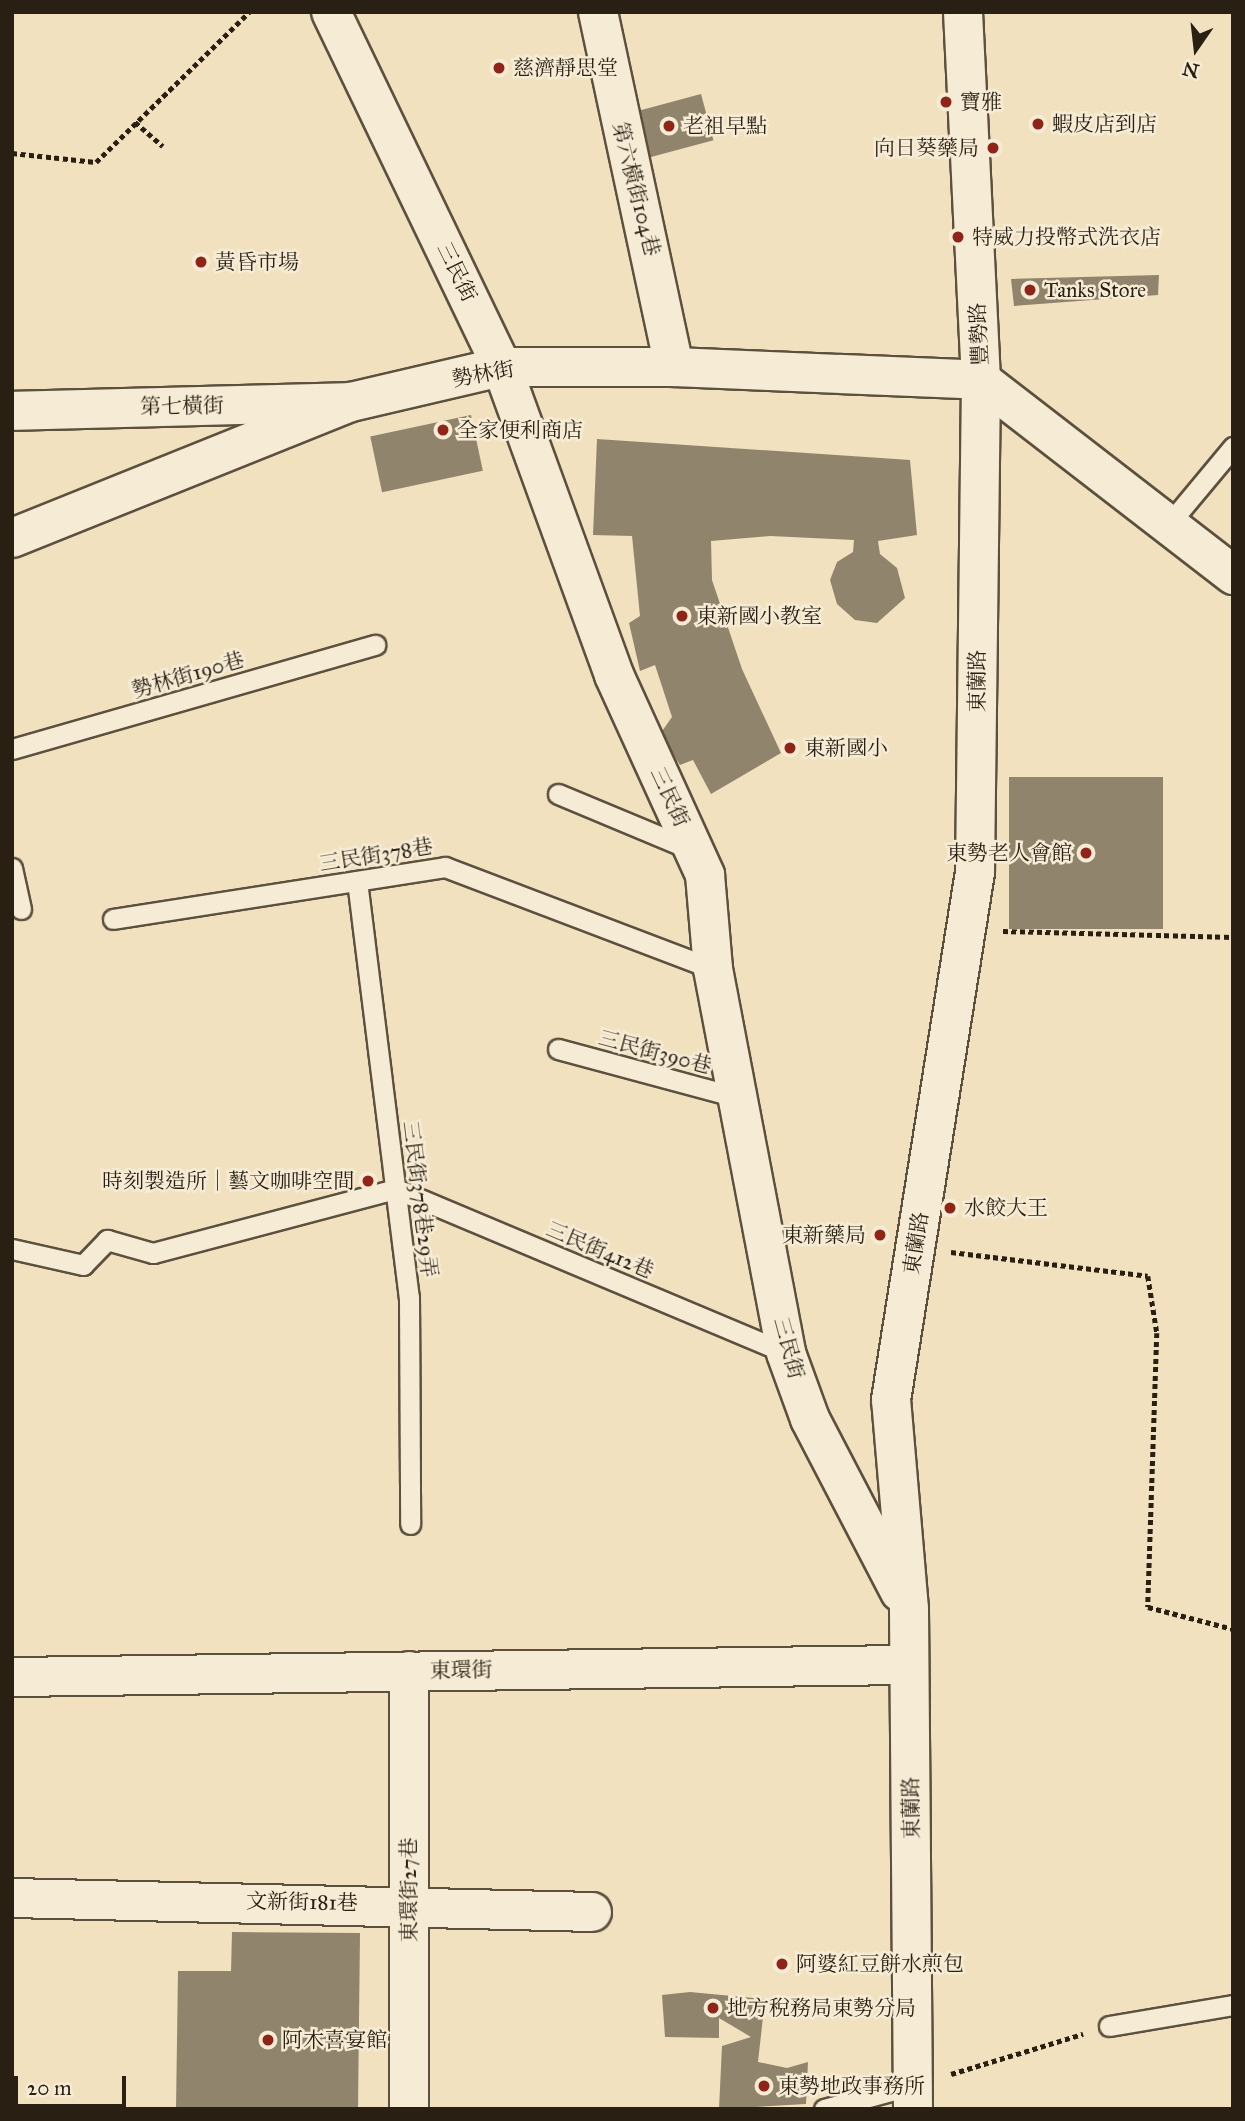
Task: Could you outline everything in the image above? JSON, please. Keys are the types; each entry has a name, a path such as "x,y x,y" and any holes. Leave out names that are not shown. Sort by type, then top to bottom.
{"street":[{"name":"三民街","path":"331,12 502,368 614,675 705,875 713,969 741,1098 786,1353 810,1419 909,1609"},
{"name":"第六橫街104巷","path":"598,12 674,366"},
{"name":"豐勢路","path":"963,12 981,380 1233,575"},
{"name":"勢林街","path":"12,538 351,402 502,368 674,366 981,380"},
{"name":"東蘭路","path":"914,2097 909,1609 891,1400 966,930 978,822 981,380"},
{"name":"第七橫街","path":"12,411 351,402"},
{"name":"東環街","path":"12,1677 909,1665"},
{"name":"東環街27巷","path":"409,1671 409,2109"},
{"name":"文新街181巷","path":"12,1898 409,1903 592,1912"}],"lane":[{"path":"1168,524 1233,447"},
{"name":"勢林街190巷","path":"12,749 375,645"},
{"path":"558,794 695,851"},
{"name":"三民街378巷","path":"113,919 445,867 713,969"},
{"path":"12,868 21,909"},
{"name":"三民街378巷29弄","path":"357,881 409,1297 410,1524"},
{"name":"三民街390巷","path":"558,1049 741,1098"},
{"path":"12,1249 83,1265 107,1240 153,1253 396,1189"},
{"name":"三民街412巷","path":"396,1189 786,1353"},
{"path":"1109,2026 1233,2006"},
{"path":"824,2109 914,2097"}],"path":[{"path":"12,153 96,162 249,12"},
{"path":"135,122 163,146"},
{"path":"966,930 1233,937"},
{"path":"915,1248 1149,1276 1157,1333 1147,1607 1233,1629"},
{"path":"914,2097 1109,2026"}],"building":[{"name":"老祖早點","path":"701,94 713,140 638,161 626,114"},
{"path":"1159,275 1158,295 1014,306 1011,279"},
{"path":"471,415 483,471 382,492 370,436"},
{"name":"東新國小教室","path":"597,439 910,460 917,535 878,541 880,554 897,568 905,598 877,623 855,620 837,604 830,580 837,562 853,552 854,540 770,536 711,541 712,580 742,669 781,753 711,794 693,760 680,765 660,734 672,717 655,665 640,671 629,623 640,616 632,536 593,535"},
{"name":"東勢老人會館","path":"1009,777 1163,777 1163,929 1009,929"},
{"name":"阿木喜宴館","path":"232,1932 360,1933 358,2109 176,2109 178,1971 231,1971"},
{"path":"690,1992 765,1999 758,2062 787,2068 808,2062 806,2104 719,2109 722,2046 751,2037 719,2018 719,2038 665,2037 662,1995"}],"place":[{"name":"慈濟靜思堂","path":"499,68"},
{"name":"寶雅","path":"946,102"},
{"name":"蝦皮店到店","path":"1038,124"},
{"name":"老祖早點","path":"669,126"},
{"name":"向日葵藥局","path":"993,148"},
{"name":"特威力投幣式洗衣店","path":"958,237"},
{"name":"黃昏市場","path":"201,262"},
{"name":"Tanks Store","path":"1030,290"},
{"name":"全家便利商店","path":"443,430"},
{"name":"東新國小教室","path":"682,616"},
{"name":"東新國小","path":"790,748"},
{"name":"東勢老人會館","path":"1086,853"},
{"name":"時刻製造所｜藝文咖啡空間","path":"368,1181"},
{"name":"水餃大王","path":"950,1208"},
{"name":"東新藥局","path":"880,1235"},
{"name":"阿婆紅豆餅水煎包","path":"782,1964"},
{"name":"地方稅務局東勢分局","path":"713,2008"},
{"name":"阿木喜宴館","path":"268,2040"},
{"name":"東勢地政事務所","path":"764,2086"}]}
